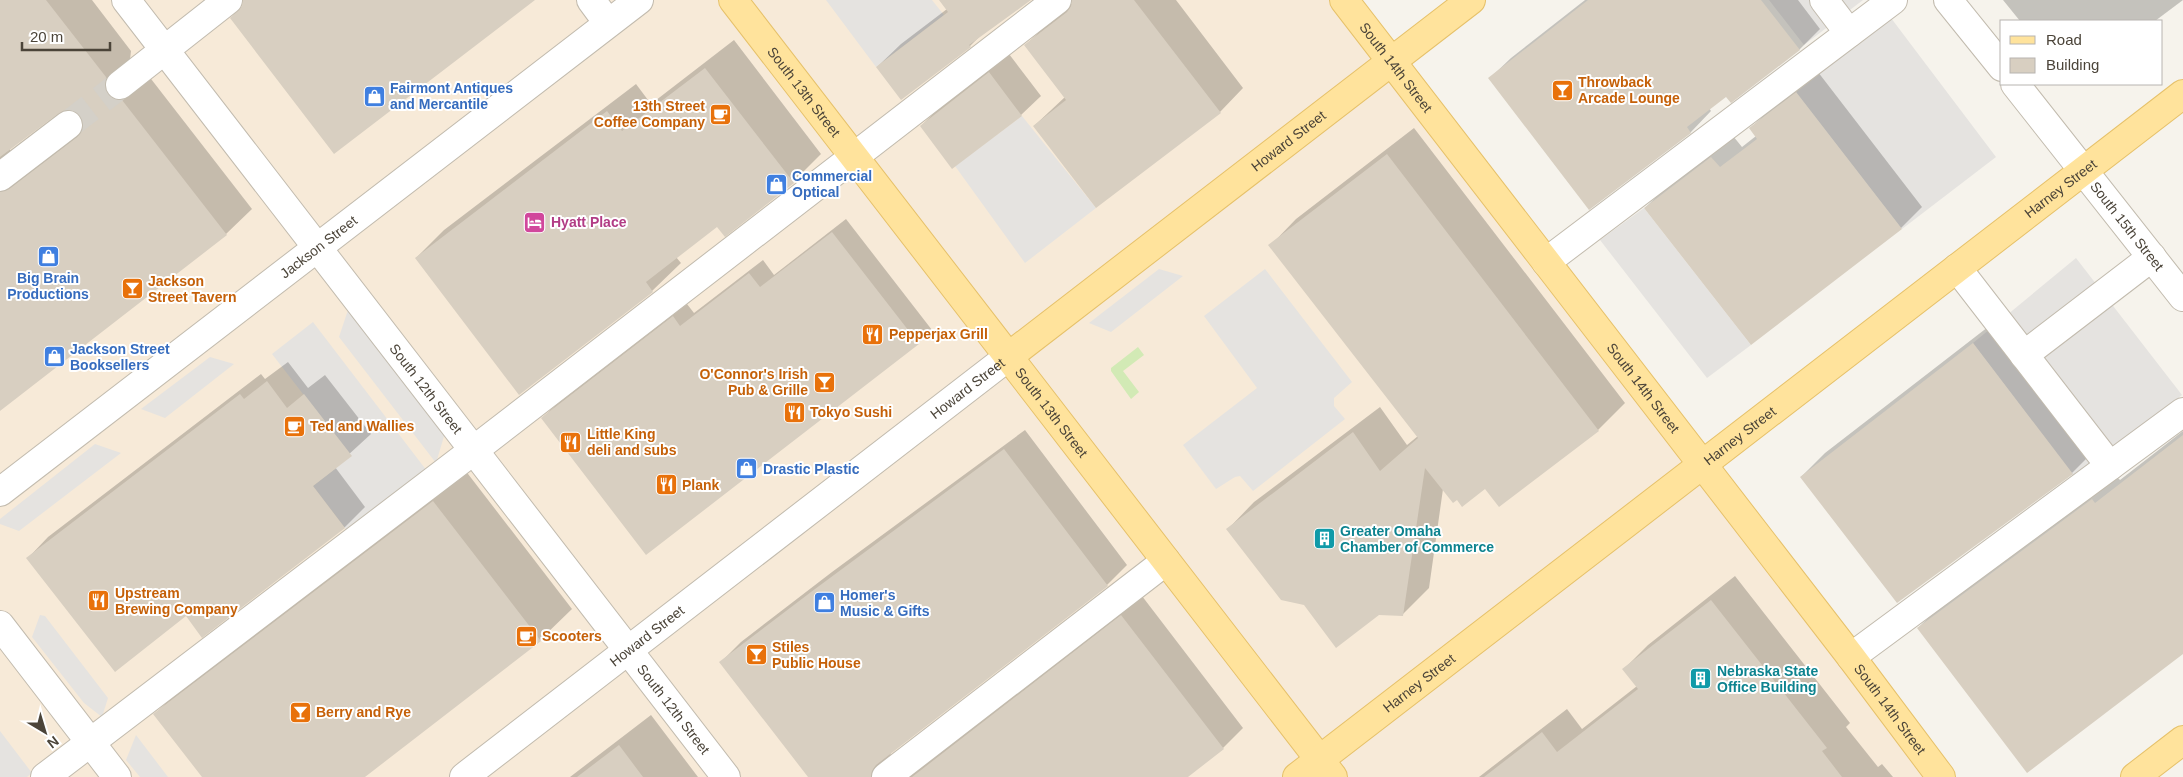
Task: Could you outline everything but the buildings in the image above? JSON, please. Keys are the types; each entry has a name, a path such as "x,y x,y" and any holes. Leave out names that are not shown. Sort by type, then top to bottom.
{"main road":[{"name":"South 13th Street","path":"733,0 1326,768"},
{"name":"South 14th Street","path":"1344,0 1851,657 1941,777"},
{"name":"Howard Street","path":"1008,356 1471,0"},
{"name":"Harney Street","path":"1297,777 1326,768 1702,465 2183,94"},
{"path":"2135,777 2183,740"}],"street":[{"name":"South 12th Street","path":"126,0 726,777"},
{"path":"120,85 228,0"},
{"path":"591,0 608,23"},
{"name":"Jackson Street","path":"0,492 638,0"},
{"path":"45,777 474,450 1057,0"},
{"path":"1824,0 1849,33"},
{"path":"1546,262 1893,0"},
{"path":"1948,0 2000,65"},
{"name":"South 15th Street","path":"2017,85 2183,297"},
{"path":"0,177 68,125"},
{"path":"2024,355 2152,257"},
{"path":"1958,268 2110,466"},
{"name":"Howard Street","path":"464,777 1008,356"},
{"path":"1851,657 2183,412"},
{"path":"886,777 1166,561"},
{"path":"0,625 117,777"}],"shaded area":[{"path":"0,0 1344,0 1941,777 0,777"},
{"path":"826,0 932,0 944,15 876,67"},
{"path":"1769,0 1863,0 1804,45"},
{"path":"1891,18 1996,157 1902,229 1796,92"},
{"path":"1022,116 1096,208 1025,263 955,166"},
{"path":"1644,208 1751,345 1707,378 1600,240"},
{"path":"2076,258 2182,395 2074,477 1973,343"},
{"path":"1159,269 1183,276 1111,332 1089,323"},
{"path":"1265,269 1352,382 1334,398 1334,406 1345,419 1253,491 1240,476 1235,477 1216,489 1183,445 1257,388 1204,316"},
{"path":"348,310 445,433 436,463 339,337"},
{"path":"313,322 427,471 348,532 313,486 351,456 272,354"},
{"path":"210,357 234,364 165,418 141,409"},
{"path":"95,444 121,453 19,531 0,524 0,519"},
{"path":"40,615 45,616 108,698 102,717 84,703 32,637"},
{"path":"0,731 32,773 27,777 0,777"},
{"path":"136,735 168,777 140,777 126,760"}],"green space":[{"path":"1138,347 1144,355 1123,371 1139,392 1131,399 1111,371 1111,368"}],"tunnel":[{"path":"68,125 120,85"}],"place":[{"name":"Throwback Arcade Lounge","path":"1562,90"},
{"name":"Fairmont Antiques and Mercantile","path":"374,96"},
{"name":"13th Street Coffee Company","path":"721,114"},
{"name":"Commercial Optical","path":"776,184"},
{"name":"Hyatt Place","path":"535,222"},
{"name":"Big Brain Productions","path":"48,256"},
{"name":"Jackson Street Tavern","path":"132,289"},
{"name":"Pepperjax Grill","path":"873,334"},
{"name":"Jackson Street Booksellers","path":"54,357"},
{"name":"O'Connor's Irish Pub & Grille","path":"824,382"},
{"name":"Tokyo Sushi","path":"794,412"},
{"name":"Ted and Wallies","path":"294,426"},
{"name":"Little King deli and subs","path":"571,442"},
{"name":"Drastic Plastic","path":"747,469"},
{"name":"Plank","path":"666,485"},
{"name":"Greater Omaha Chamber of Commerce","path":"1324,539"},
{"name":"Upstream Brewing Company","path":"99,601"},
{"name":"Homer's Music & Gifts","path":"824,603"},
{"name":"Scooters","path":"526,636"},
{"name":"Stiles Public House","path":"756,655"},
{"name":"Nebraska State Office Building","path":"1701,679"},
{"name":"Berry and Rye","path":"300,712"}]}
